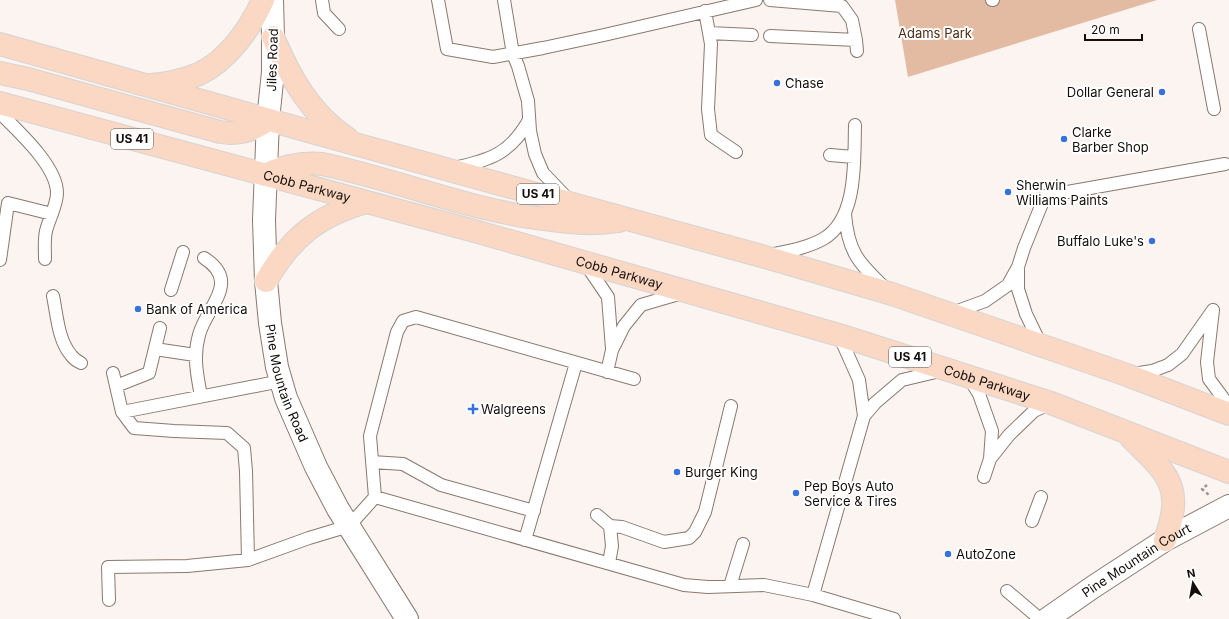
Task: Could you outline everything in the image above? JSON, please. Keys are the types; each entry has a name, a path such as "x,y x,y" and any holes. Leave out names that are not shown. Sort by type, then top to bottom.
{"main road":[{"path":"146,86 162,84 198,74 214,64 229,51 246,30 263,0"},
{"path":"273,36 292,78 303,95 331,127 362,146"},
{"name":"US 41","path":"1,44 146,86 765,257 892,294 1127,375 1229,414"},
{"path":"0,73 28,79 220,132 232,134 242,133 259,126 268,120"},
{"name":"Cobb Parkway","path":"0,103 366,202 687,291 839,335 1051,403 1127,434 1229,472"},
{"path":"265,175 276,169 291,165 311,163 322,164 512,215 588,224 602,224 628,219"},
{"path":"266,281 275,265 297,238 322,220 366,202"},
{"path":"1127,434 1158,464 1169,481 1174,510 1165,540"}],"street":[{"name":"Jiles Road","path":"268,120 273,72 272,0"},
{"name":"Pine Mountain Road","path":"268,120 264,220 266,281 270,323 277,367 286,398 316,467 338,510 407,619"},
{"name":"Pine Mountain Court","path":"1058,616 1165,540 1229,506"}],"lane":[{"path":"322,0 324,13 339,29"},
{"path":"438,0 447,49 493,57 604,35 756,0"},
{"path":"504,0 513,54 528,101 533,148 543,172 573,204"},
{"path":"770,0 842,6 852,20 856,46 770,36"},
{"path":"705,11 711,44 708,108 712,135 736,152"},
{"path":"1199,29 1214,109"},
{"path":"709,33 752,35"},
{"path":"0,114 27,139 44,162 55,183 57,193 46,232 45,259"},
{"path":"448,169 480,162 501,153 517,138 529,120"},
{"path":"855,125 851,188 845,214 846,232 851,248 859,261 869,273 892,294"},
{"path":"830,155 854,157"},
{"path":"950,314 985,301 1008,286 1018,267 1045,196 1225,164"},
{"path":"0,260 8,203 52,214"},
{"path":"765,257 810,245 824,238 836,227 845,214"},
{"path":"171,290 183,252"},
{"path":"201,396 195,355 199,334 206,317 217,301 220,294 221,284 220,275 217,268 212,262 204,258"},
{"path":"585,263 608,297 612,350"},
{"path":"1018,267 1018,289 1026,314 1041,345"},
{"path":"607,372 612,350 624,326 641,305 687,291"},
{"path":"53,296 60,331 65,346 71,356 81,363"},
{"path":"1127,375 1152,371 1172,362 1182,354 1213,310 1207,362 1209,379 1229,406"},
{"path":"109,600 108,567 187,566 248,560 309,538 349,526 375,497 370,436 397,332 403,321 416,317 634,379"},
{"path":"116,386 149,373 160,328"},
{"path":"813,594 864,416 859,380 839,335"},
{"path":"155,349 195,355"},
{"path":"525,540 576,363"},
{"path":"864,416 875,403 902,380 958,372 980,394 992,431 990,458 984,477"},
{"path":"114,373 122,412 134,428 227,433 244,448 248,560"},
{"path":"122,412 281,381"},
{"path":"990,458 1009,435 1034,411 1051,403"},
{"path":"610,526 622,526 664,542 689,538 695,532 705,512 731,406"},
{"path":"372,462 403,464 441,484 534,511"},
{"path":"375,497 684,585 708,587 764,585 813,594 894,619"},
{"path":"1032,521 1041,497"},
{"path":"598,515 610,526 612,546 609,563"},
{"path":"730,586 743,544"},
{"path":"1007,591 1040,619"}],"green space":[{"name":"Adams Park","path":"895,0 1157,0 908,77"}],"place":[{"name":"Chase","path":"777,83"},
{"name":"Dollar General","path":"1162,92"},
{"name":"Clarke Barber Shop","path":"1064,139"},
{"name":"Sherwin Williams Paints","path":"1008,192"},
{"name":"Buffalo Luke's","path":"1152,241"},
{"name":"Bank of America","path":"138,309"},
{"name":"Walgreens","path":"473,409"},
{"name":"Burger King","path":"677,472"},
{"name":"Pep Boys Auto Service & Tires","path":"796,493"},
{"name":"AutoZone","path":"948,554"}]}
